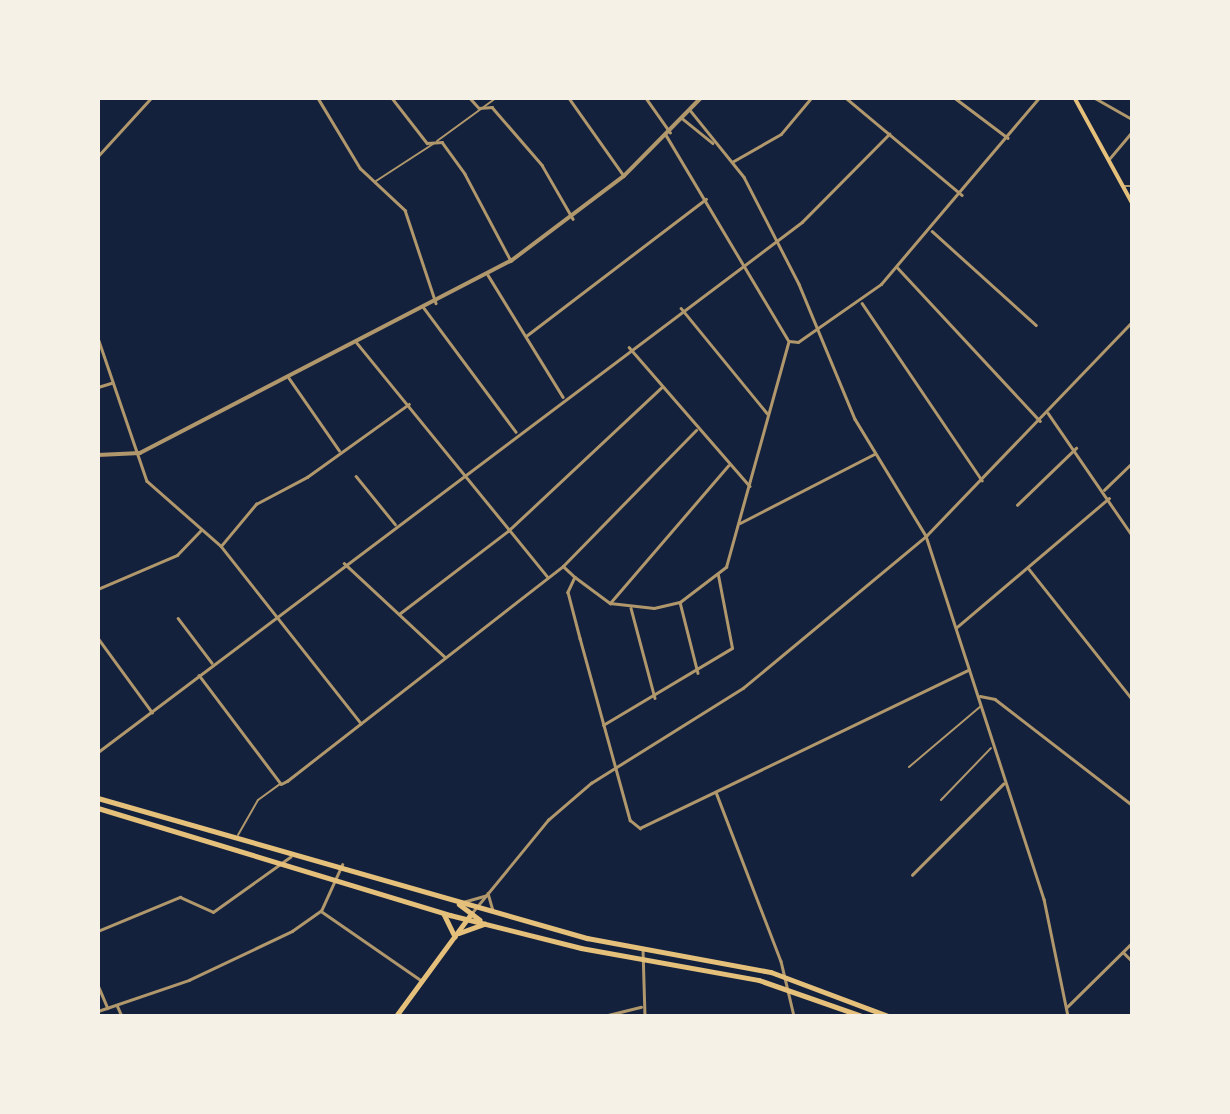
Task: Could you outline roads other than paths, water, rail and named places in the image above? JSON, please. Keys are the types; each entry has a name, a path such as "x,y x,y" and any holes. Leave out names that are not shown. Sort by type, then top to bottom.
{"main road":[{"path":"1075,98 1132,202"},
{"path":"98,798 236,842 458,904 643,949 786,977 888,1016"},
{"path":"98,808 444,914 641,960 789,989 864,1016 870,1008"},
{"path":"335,869 339,877"},
{"path":"336,887 345,885"},
{"path":"458,904 485,924"},
{"path":"444,914 456,935"},
{"path":"396,1016 471,914"},
{"path":"456,935 485,924"}],"street":[{"path":"98,156 151,98"},
{"path":"318,98 351,156 405,210 436,303"},
{"path":"392,98 427,143 442,142 465,174 511,261"},
{"path":"470,98 485,107 542,165 573,219"},
{"path":"569,98 624,176"},
{"path":"563,566 610,603 631,608 680,602 718,575 740,523 789,341 646,98"},
{"path":"732,162 781,134 811,98"},
{"path":"846,98 962,195"},
{"path":"955,98 1009,138"},
{"path":"789,341 798,342 817,335 862,302 932,231 1039,98"},
{"path":"1095,98 1132,119"},
{"path":"98,454 134,455 488,275 573,219 624,176 699,99"},
{"path":"690,110 732,162 777,238 817,335 874,454 926,536 957,627 968,670 980,696 991,748 1047,908 1068,1016"},
{"path":"682,119 718,147"},
{"path":"1110,158 1132,132"},
{"path":"98,752 394,524 777,238 849,181 889,134"},
{"path":"1123,186 1132,186"},
{"path":"526,336 706,199"},
{"path":"932,231 1036,325"},
{"path":"897,267 1040,421"},
{"path":"488,275 563,397"},
{"path":"862,302 982,480"},
{"path":"425,308 517,432"},
{"path":"681,308 768,414"},
{"path":"471,914 548,820 615,765 743,688 926,536 1048,413 1132,322"},
{"path":"98,338 134,455 152,488 221,546 362,724"},
{"path":"357,342 467,470 548,577"},
{"path":"629,347 696,430 750,486"},
{"path":"289,378 339,451"},
{"path":"98,387 111,383"},
{"path":"399,614 511,526 662,387"},
{"path":"221,546 256,504 410,403"},
{"path":"1048,413 1076,448 1132,535"},
{"path":"199,675 281,784 563,566 696,430"},
{"path":"1017,505 1076,448"},
{"path":"740,523 874,454"},
{"path":"1104,489 1132,463"},
{"path":"610,603 728,466"},
{"path":"356,475 394,524"},
{"path":"957,627 1109,498"},
{"path":"98,589 177,555 201,530"},
{"path":"344,563 444,656"},
{"path":"1028,569 1132,699"},
{"path":"603,725 698,673 736,641 718,575"},
{"path":"575,577 568,592 629,820 640,828 968,670"},
{"path":"680,602 698,673"},
{"path":"631,608 655,698"},
{"path":"178,618 213,664"},
{"path":"98,638 152,712"},
{"path":"980,696 995,699 1132,805"},
{"path":"98,744 102,749"},
{"path":"912,875 1003,784"},
{"path":"716,792 786,977 794,1016"},
{"path":"98,930 180,897 213,912 264,881 275,862 290,857"},
{"path":"335,869 342,865"},
{"path":"342,865 348,873"},
{"path":"98,1011 206,972 321,911 336,887 342,865"},
{"path":"339,877 345,885"},
{"path":"329,880 336,887"},
{"path":"458,904 487,894"},
{"path":"487,894 494,913"},
{"path":"321,911 422,981"},
{"path":"1067,1007 1132,943"},
{"path":"643,949 642,1007 645,1016"},
{"path":"1123,952 1132,961"},
{"path":"98,985 108,1008"},
{"path":"117,1005 122,1016"},
{"path":"604,1016 642,1007"}],"lane":[{"path":"375,181 496,98"},
{"path":"909,767 982,706"},
{"path":"941,800 991,748"},
{"path":"236,842 258,800 281,784"}]}
